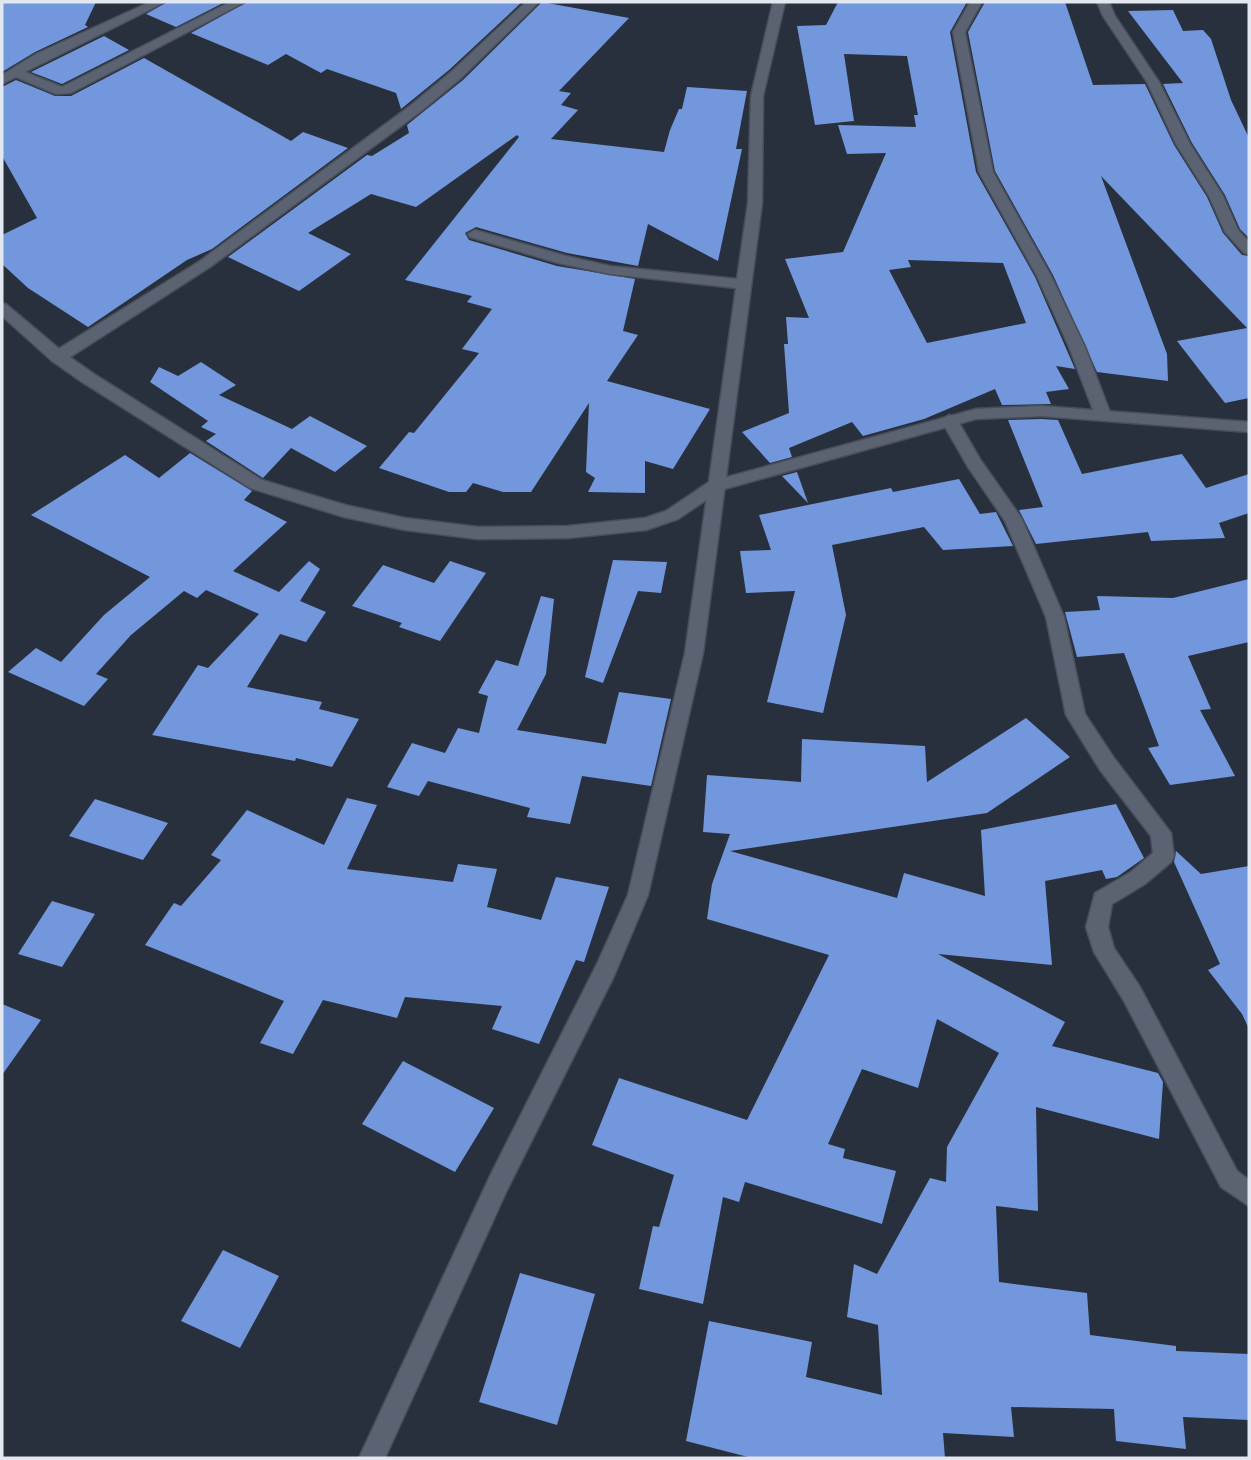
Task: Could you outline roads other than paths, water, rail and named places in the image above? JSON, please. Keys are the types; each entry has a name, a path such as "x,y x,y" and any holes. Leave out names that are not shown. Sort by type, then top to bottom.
{"street":[{"path":"2,80 40,57 159,2"},
{"path":"17,73 61,91 66,90 239,2"},
{"path":"58,357 205,264 415,109 533,2"},
{"path":"372,1458 499,1182 606,969 638,895 694,653 755,203 757,96 779,2"},
{"path":"976,2 959,32 986,172 1044,276 1077,347 1103,415"},
{"path":"1102,2 1153,82 1183,145 1216,196 1233,232 1249,250"},
{"path":"475,234 610,270 744,284"},
{"path":"2,308 58,357 185,441 256,484 344,511 405,524 478,533 595,530 646,524 672,515 715,486 949,420 1010,412 1103,415 1249,426"},
{"path":"949,420 974,463 1013,519 1055,617 1076,715 1107,764 1161,833 1164,856 1138,878 1102,899 1097,927 1105,952 1132,994 1229,1179 1249,1194"}]}
